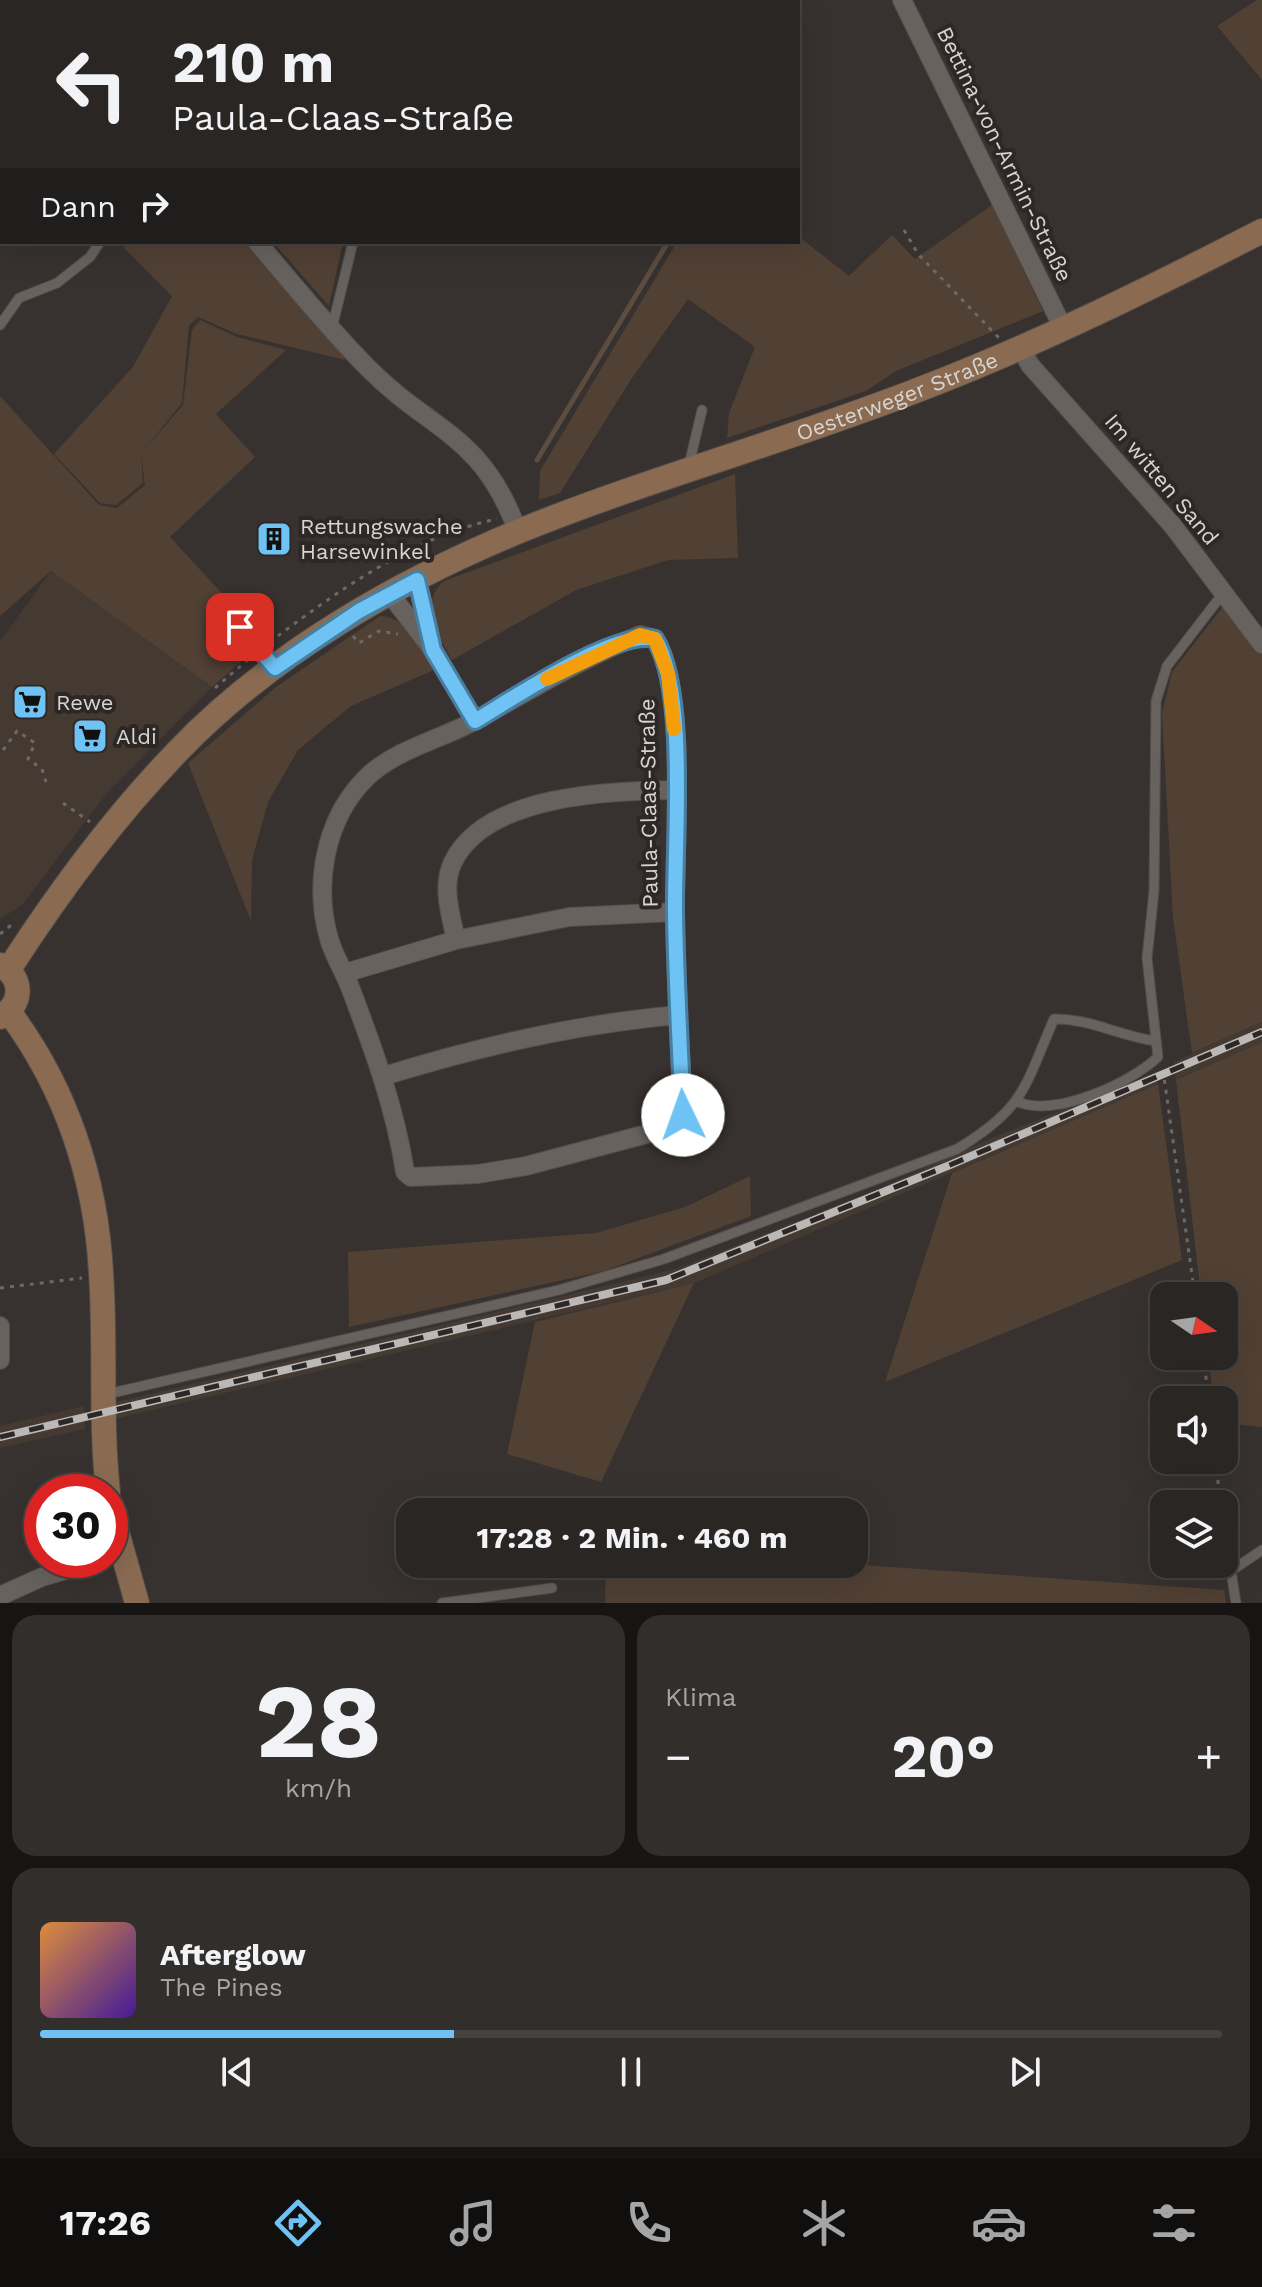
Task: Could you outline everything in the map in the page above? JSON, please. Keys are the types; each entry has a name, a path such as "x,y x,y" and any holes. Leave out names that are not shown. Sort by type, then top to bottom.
{"street":[{"name":"Bettina-von-Armin-Straße","path":"902,0 1064,330"},
{"name":"Oesterweger Straße","path":"4,967 128,807 179,750 228,704 275,668 390,594 518,532 923,388 1021,348 1064,330 1262,231"},
{"path":"259,244 383,382 473,451 496,483 518,532"},
{"name":"Im witten Sand","path":"1021,348 1030,365 1173,526 1262,644"},
{"path":"417,580 433,650"},
{"path":"390,594 433,650 475,721 409,752 367,777 339,815 324,860 324,911 330,944 345,973 384,1076 460,1052 559,1030 678,1015"},
{"name":"Paula-Claas-Straße","path":"384,1076 398,1126 405,1172 411,1177 478,1174 526,1166 673,1127 683,1115 675,912 676,790 668,674 655,639 640,635 605,649 475,721"},
{"path":"456,940 447,892 452,863 472,835 512,814 567,798 607,791 676,790"},
{"path":"345,973 456,940 569,917 675,912"},
{"path":"4,967 19,990 5,1014 44,1063 80,1151 92,1191 102,1276 101,1395 107,1474"},
{"path":"0,1326 0,1360"},
{"path":"0,1596 40,1578"},
{"path":"122,1578 137,1603"}],"lane":[{"path":"0,325 19,298 57,283 90,257 99,244"},
{"path":"332,328 353,244"},
{"path":"688,471 702,410"},
{"path":"1018,1102 1035,1109 1053,1108 1144,1071 1158,1057 1147,958 1154,891 1156,701 1167,666 1224,592"},
{"path":"240,627 275,668"},
{"path":"101,1395 559,1290 664,1259 957,1149 996,1126 1018,1102 1054,1019 1084,1019 1126,1037 1156,1041"},
{"path":"1238,1566 1262,1550"},
{"path":"1232,1578 1236,1603"},
{"path":"442,1603 552,1588"}],"path":[{"path":"904,230 918,254 998,336"},
{"path":"330,599 359,643 379,631 402,635"},
{"path":"3,750 17,731 35,743 28,759 42,769 46,782"},
{"path":"63,803 90,822"},
{"path":"1158,1057 1167,1088 1193,1282"},
{"path":"0,1288 102,1276"}],"shaded area":[{"path":"1257,0 1262,0 1262,80 1217,26"},
{"path":"992,205 1043,311 896,371 866,391 727,438 729,413 755,347 688,299 630,381 560,493 539,500 540,471 676,244 800,244 800,238 849,276 892,235 915,259"},
{"path":"126,244 250,244 336,341 345,360 237,334 198,317 189,325 182,403 144,450 183,405 192,330 200,320 237,337 286,350 216,414 255,457 170,537 240,613 226,626 251,653 212,687 51,571 0,616 0,396 99,505 117,508 145,485 141,454 143,483 116,505 100,503 54,454 133,367 172,296 124,248"},
{"path":"275,244 343,244 329,306"},
{"path":"735,474 738,558 668,560 576,590 452,660 433,620 432,599 444,581"},
{"path":"51,571 212,687 107,793 22,905 0,919 0,641"},
{"path":"1225,604 1262,653 1262,1022 1192,1053 1173,918 1162,713 1172,672"},
{"path":"380,616 406,628 434,670 351,706 298,750 268,802 252,860 251,921 188,763 276,687"},
{"path":"1262,1022 1262,1042 1176,1080 1174,1062"},
{"path":"1262,1042 1262,1427 1238,1424 1238,1386 1212,1386 1210,1370 1238,1370 1238,1282 1199,1282 1176,1080"},
{"path":"1154,1073 1158,1084 694,1283 114,1419 113,1403 676,1269 883,1187 994,1137"},
{"path":"1158,1084 1182,1260 885,1382 952,1173"},
{"path":"750,1176 751,1216 604,1271 349,1327 348,1252 596,1233 685,1207"},
{"path":"694,1283 601,1482 507,1454 535,1322"},
{"path":"84,1406 85,1429 0,1448 0,1426"},
{"path":"868,1565 1224,1590 1226,1603 605,1603 606,1578 868,1578"}],"waterway":[{"path":"537,460 667,244"}],"railway":[{"path":"0,1437 666,1280 950,1165 1262,1032"}],"slow traffic":[{"path":"547,679 640,635 655,639 668,674 674,729"}],"place":[{"name":"Rettungswache Harsewinkel","path":"274,539"},
{"name":"Rewe","path":"30,702"},
{"name":"Aldi","path":"90,736"}],"route":[{"path":"240,627 275,668 359,611 417,580 433,650 475,721 569,666 605,649 640,635 655,639 668,674 673,710 675,912 683,1115"}]}
